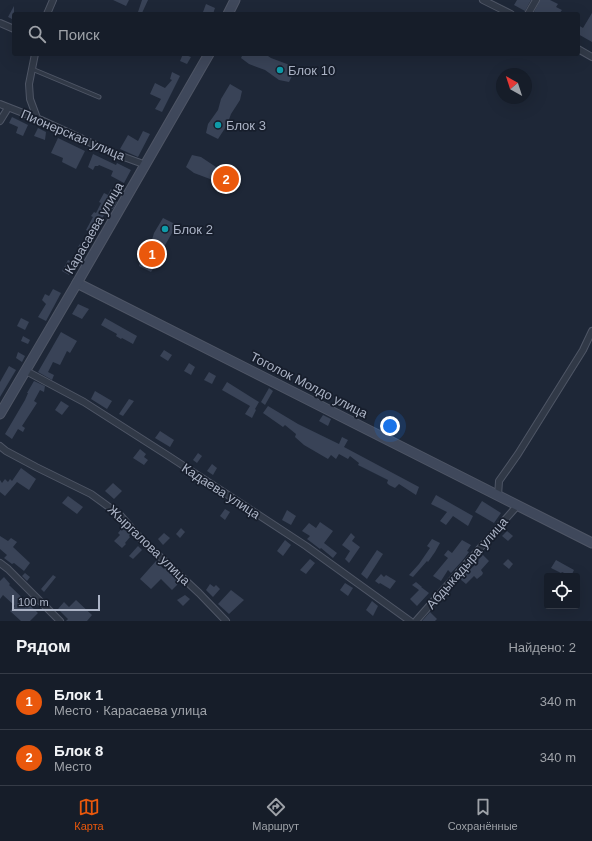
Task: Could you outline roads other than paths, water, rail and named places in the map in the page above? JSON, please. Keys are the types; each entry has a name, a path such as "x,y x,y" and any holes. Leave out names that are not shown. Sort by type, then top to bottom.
{"street":[{"path":"49,12 53,0"},
{"path":"229,12 235,0"},
{"path":"483,0 507,12"},
{"path":"529,12 536,0"},
{"path":"0,23 12,28"},
{"path":"580,51 592,57"},
{"path":"35,56 29,84 30,99 37,118"},
{"name":"Карасаева улица","path":"0,414 146,166 208,56"},
{"name":"Пионерская улица","path":"0,104 37,118 113,153 146,166"},
{"path":"0,121 8,108"},
{"name":"Тоголок Молдо улица","path":"77,284 592,543"},
{"path":"498,496 499,481 518,454 579,357 592,331"},
{"name":"Кадаева улица","path":"26,371 84,402 167,455 306,546 410,621"},
{"name":"Жыргалова улица","path":"0,446 6,451 36,467 91,494 120,515 142,540 194,588 226,621"},
{"name":"Абдыкадыра улица","path":"416,621 517,506"},
{"path":"0,563 8,569 60,621"}],"lane":[{"path":"32,69 99,97"}],"place":[{"name":"Блок 10","path":"280,70"},
{"name":"Блок 3","path":"218,125"},
{"name":"Блок 8","path":"226,179"},
{"name":"Блок 2","path":"165,229"},
{"name":"Блок 1","path":"152,254"}]}
